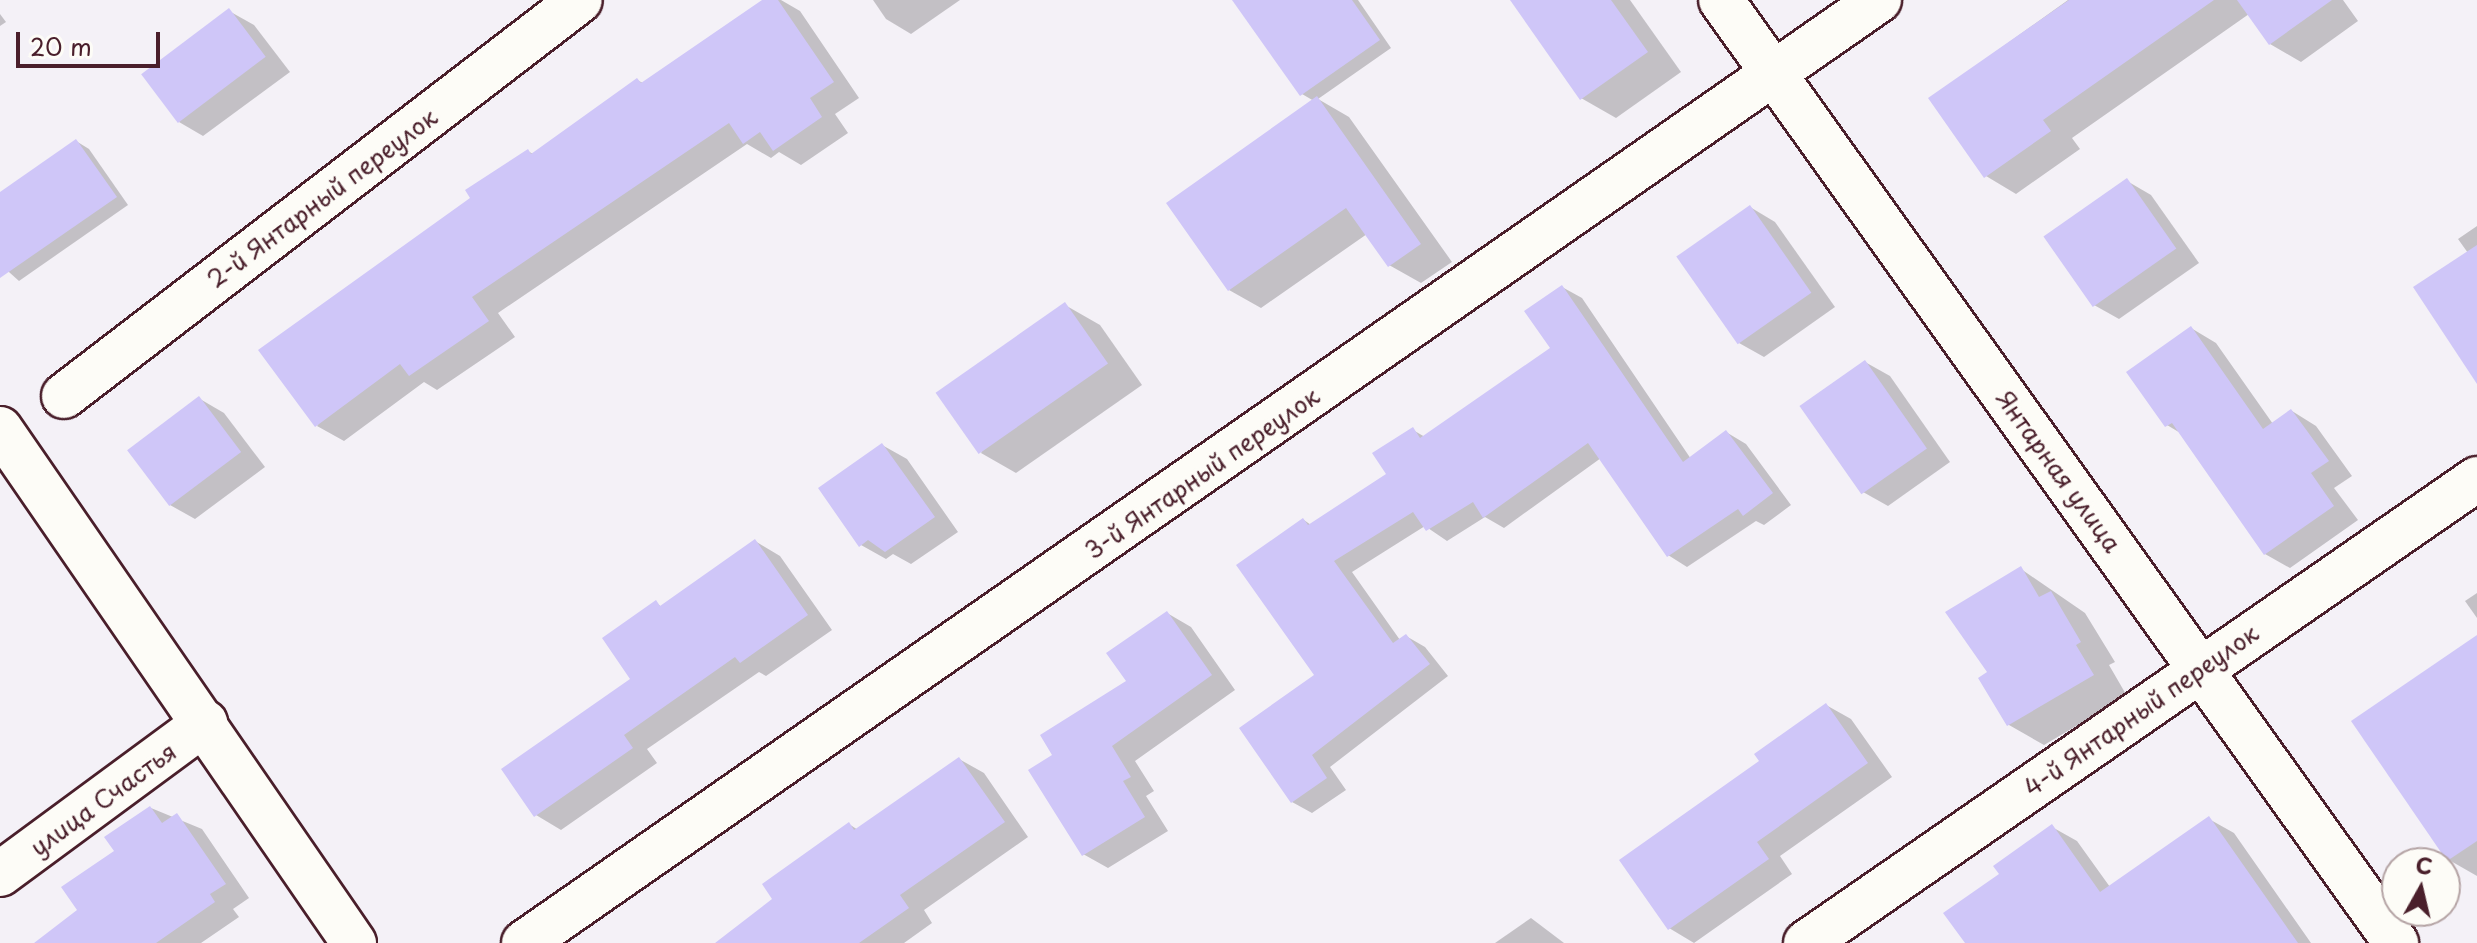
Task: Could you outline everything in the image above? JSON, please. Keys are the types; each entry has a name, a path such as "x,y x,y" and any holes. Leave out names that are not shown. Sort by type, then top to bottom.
{"street":[{"name":"2-й Янтарный переулок","path":"64,396 580,0"},
{"name":"Янтарная улица","path":"1721,0 2396,943"},
{"name":"3-й Янтарный переулок","path":"524,943 1879,0"},
{"path":"0,429 354,943"},
{"name":"4-й Янтарный переулок","path":"1806,943 2477,479"},
{"name":"улица Счастья","path":"0,874 205,723"}],"building":[{"path":"762,0 778,0 834,82 810,98 822,117 773,151 760,132 743,144 729,123 472,297 489,321 409,376 400,364 315,427 258,350 470,198 465,190 528,149 531,154 637,78 641,83"},
{"path":"1232,0 1352,0 1380,40 1300,96"},
{"path":"1510,0 1611,0 1648,52 1580,100"},
{"path":"2069,0 2214,0 2043,120 2051,131 1984,178 1928,98"},
{"path":"2237,0 2332,0 2269,45"},
{"path":"229,8 266,57 178,123 141,74"},
{"path":"1317,96 1421,244 1388,267 1346,208 1228,291 1166,203"},
{"path":"76,139 117,197 0,278 0,192"},
{"path":"2127,178 2176,248 2093,307 2043,237"},
{"path":"1750,205 1811,293 1738,344 1676,257"},
{"path":"2477,245 2477,384 2413,287"},
{"path":"1562,285 1683,462 1726,430 1773,493 1743,516 1738,509 1667,557 1588,443 1483,518 1473,502 1426,531 1413,512 1334,561 1393,643 1406,634 1430,664 1312,755 1327,778 1291,803 1239,728 1314,675 1236,565 1303,518 1308,525 1386,474 1372,453 1413,427 1420,438 1550,348 1524,311"},
{"path":"1065,302 1108,363 979,454 936,393"},
{"path":"2191,326 2263,429 2291,409 2329,461 2311,473 2334,506 2264,555 2172,423 2165,427 2126,372"},
{"path":"1865,360 1927,448 1861,494 1799,406"},
{"path":"199,396 241,452 169,506 127,450"},
{"path":"882,443 935,517 885,552 868,540 859,547 818,488"},
{"path":"755,539 808,615 740,663 735,657 624,735 633,748 534,817 501,769 630,679 602,638 656,600 660,606"},
{"path":"2021,566 2039,597 2051,591 2081,642 2076,645 2094,675 2007,726 1978,678 1987,672 1945,612"},
{"path":"1167,611 1212,675 1112,746 1131,777 1123,781 1145,817 1082,856 1028,770 1052,755 1040,735 1126,681 1106,653"},
{"path":"2477,635 2477,841 2461,852 2461,847 2437,847 2351,721"},
{"path":"1826,703 1868,763 1757,842 1769,859 1668,930 1619,860 1759,761 1754,754"},
{"path":"959,757 1005,822 900,895 909,908 859,943 715,943 772,899 762,884 849,822 854,830"},
{"path":"150,806 162,823 177,813 226,884 210,894 215,902 156,943 34,943 77,910 61,887 114,851 104,837"},
{"path":"2209,816 2298,943 1965,943 1943,913 1999,874 1993,866 2052,824 2100,892"}]}
